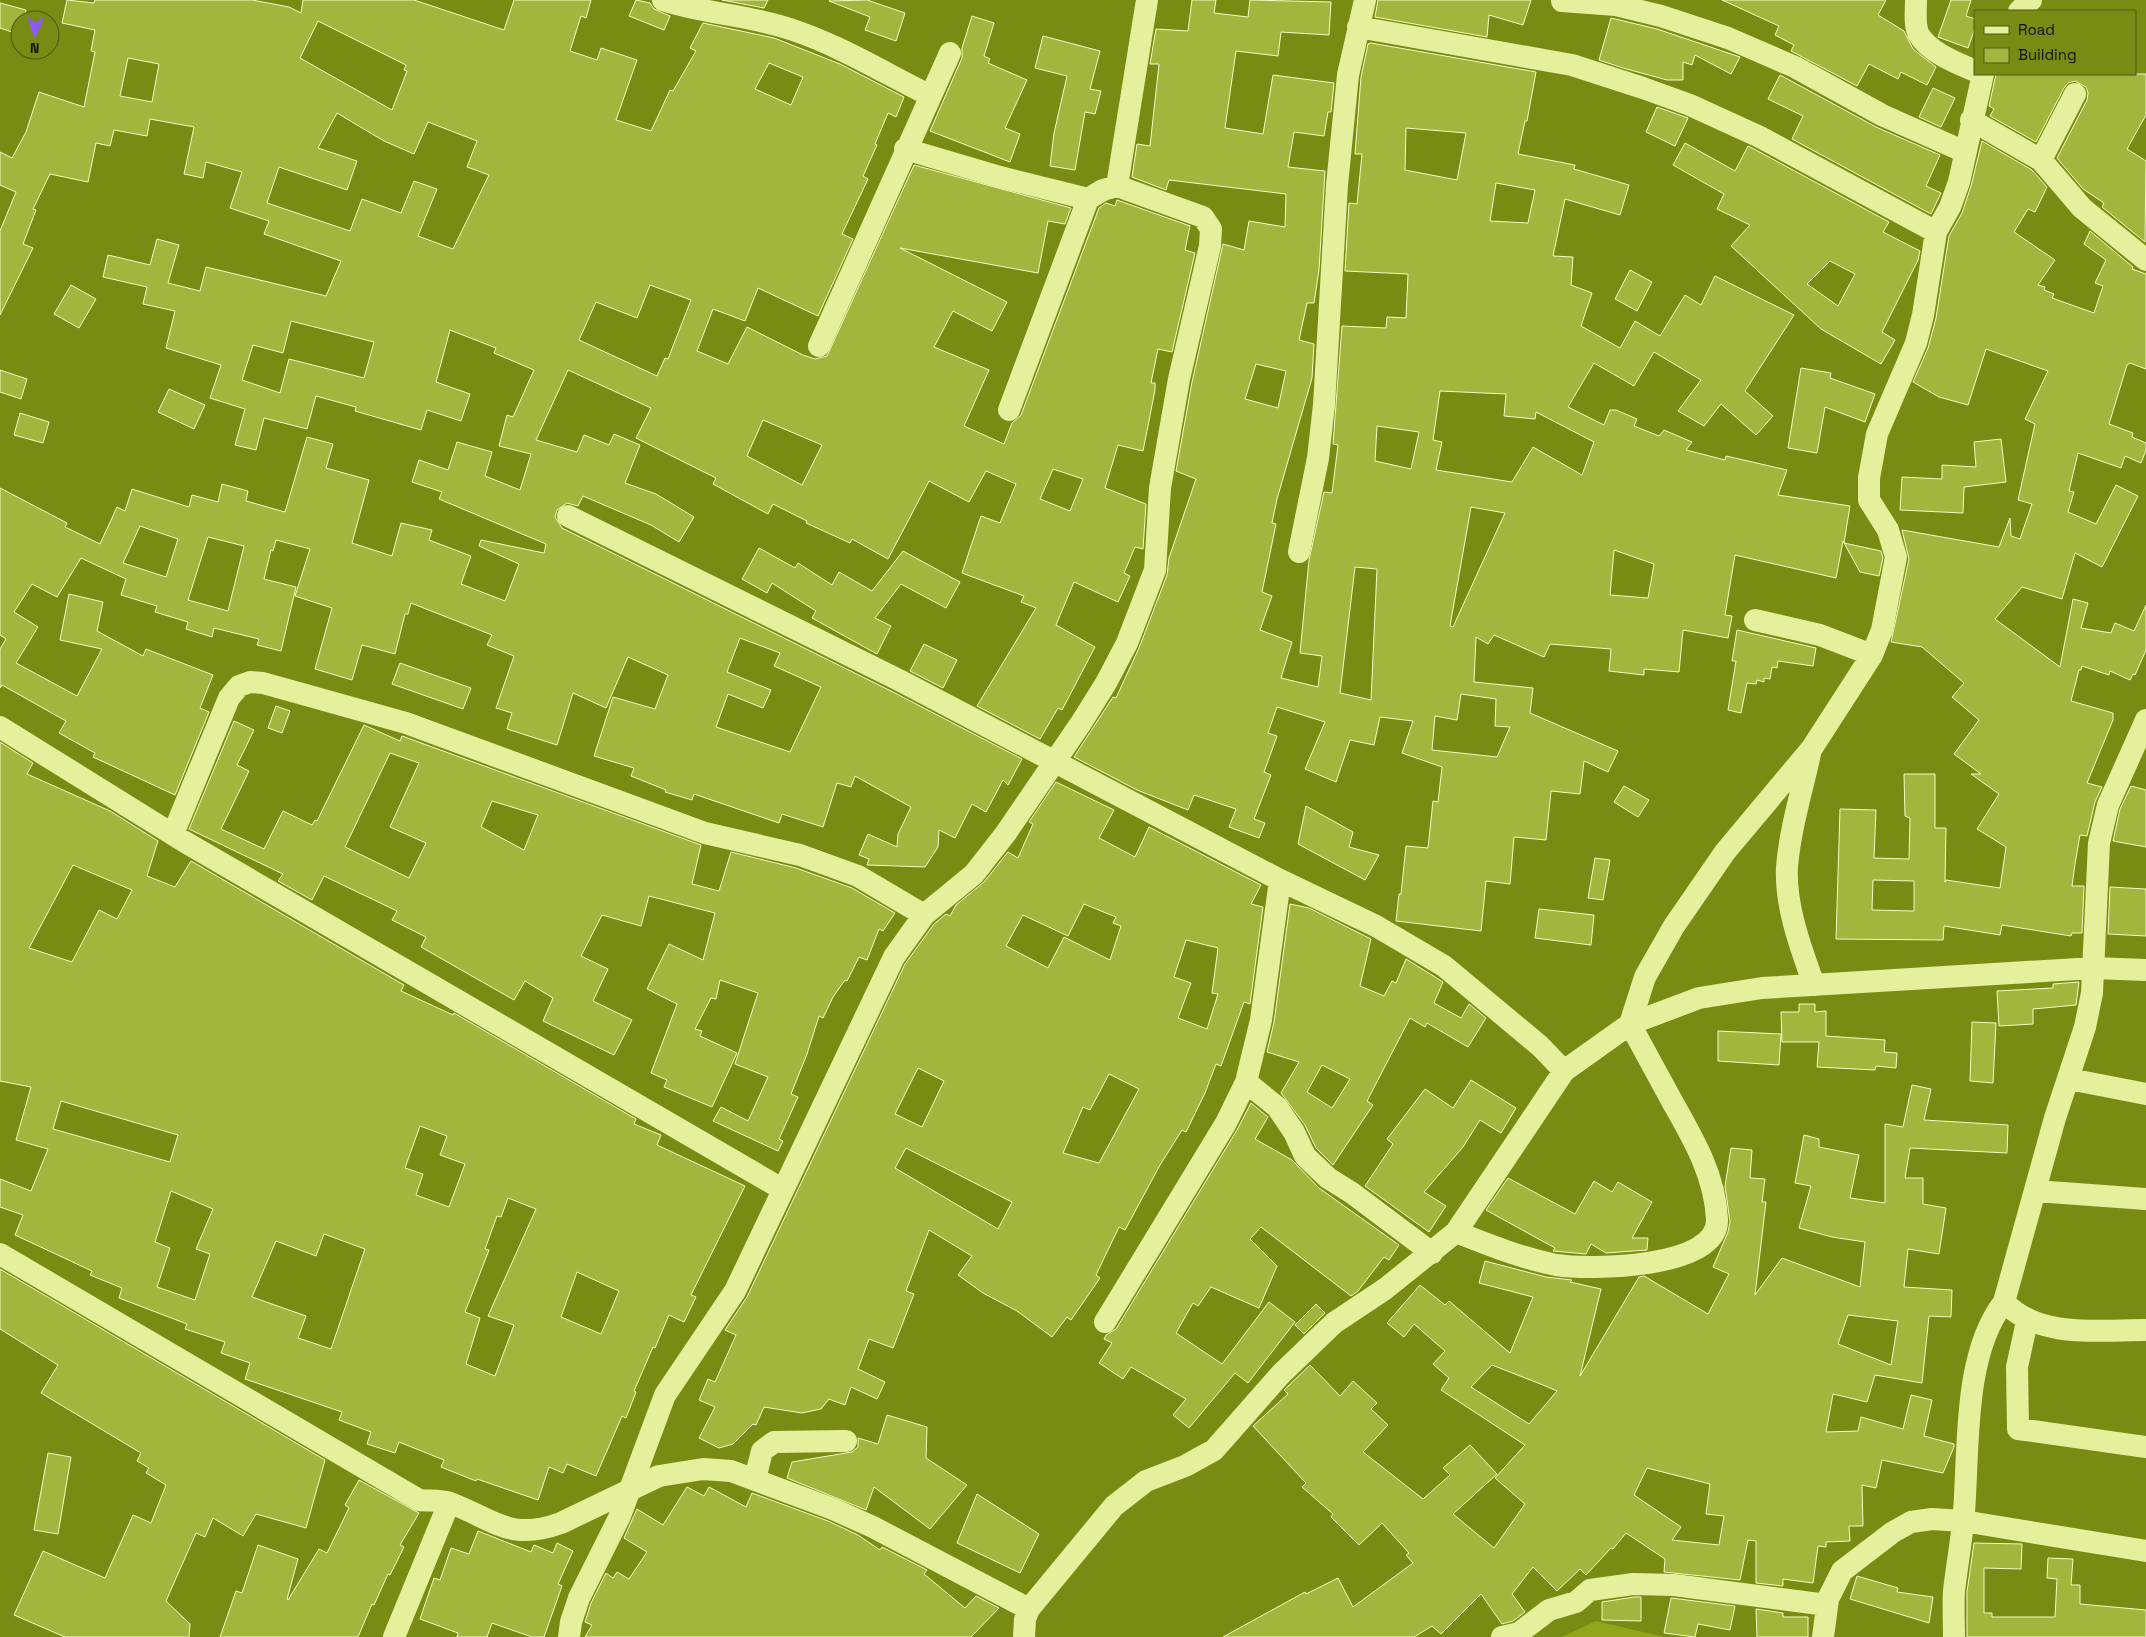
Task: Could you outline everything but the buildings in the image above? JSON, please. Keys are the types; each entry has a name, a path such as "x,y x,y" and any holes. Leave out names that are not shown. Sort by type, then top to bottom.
{"street":[{"path":"663,0 680,6 723,12 793,29 931,96"},
{"path":"1117,186 1148,0"},
{"path":"1299,552 1318,458 1324,405 1337,185 1348,75 1365,0"},
{"path":"1916,0 1919,35 1934,50 1974,71"},
{"path":"2020,10 2031,0"},
{"path":"1562,1 1616,5 1661,16 1728,38 1795,67 1882,115 1965,152"},
{"path":"1358,27 1572,65 1643,88 1690,105 1760,137 1936,232"},
{"path":"818,346 905,149 950,53"},
{"path":"1456,1232 1520,1256 1558,1265 1615,1267 1667,1260 1693,1250 1709,1241 1718,1221 1711,1186 1700,1150 1630,1024 1645,977 1674,926 1725,852 1812,748 1872,655 1882,630 1896,557 1888,530 1869,500 1869,478 1877,434 1916,343 1923,315 1936,232 1950,207 1959,182 1983,75"},
{"path":"2041,160 2075,94"},
{"path":"1972,120 2041,160 2082,208 2146,260"},
{"path":"905,149 1000,177 1088,199"},
{"path":"569,1637 578,1598 613,1530 630,1491 665,1395 735,1291 894,957 924,915 974,874 1006,833 1056,762 1106,683 1127,643 1156,570 1162,479 1180,379 1210,246 1211,229 1204,217 1117,186 1103,190 1088,199 1009,410"},
{"path":"568,516 890,676 1280,880 1376,926 1444,966 1540,1046 1564,1071"},
{"path":"1755,620 1820,635 1872,655"},
{"path":"173,834 229,698 239,686 256,682 296,691 406,722 706,833 800,855 858,876 924,915"},
{"path":"1954,1637 1954,1593 1963,1522 1970,1414 1976,1369 1983,1337 1992,1318 2004,1302 2054,1118 2069,1080 2085,1027 2092,993 2094,968 2099,843 2108,805 2146,720"},
{"path":"0,727 173,834 782,1189"},
{"path":"1812,748 1792,834 1787,868 1791,908 1814,986"},
{"path":"1105,1322 1226,1123 1246,1082 1260,1020 1280,880"},
{"path":"1024,1637 1025,1619 1029,1610 1114,1506 1146,1481 1184,1466 1214,1450 1231,1433 1281,1374 1334,1323 1386,1289 1456,1232 1564,1071 1630,1024 1699,998 1762,988 2094,968 2146,970"},
{"path":"2069,1080 2146,1094"},
{"path":"1246,1082 1277,1107 1294,1132 1305,1156 1328,1178 1352,1193 1432,1253"},
{"path":"2035,1191 2146,1199"},
{"path":"0,1254 419,1500 449,1503 495,1525 530,1530 545,1529 659,1476 703,1469 731,1471 833,1509 873,1527 1029,1610"},
{"path":"2004,1302 2027,1321 2053,1328 2146,1330"},
{"path":"2027,1321 2017,1367 2018,1429 2146,1447"},
{"path":"755,1479 762,1451 774,1442 846,1440"},
{"path":"394,1637 449,1503"},
{"path":"1823,1637 1827,1605 1834,1585 1848,1565 1893,1532 1911,1522 1921,1520 1963,1522 2146,1551"},
{"path":"1502,1637 1519,1633 1549,1610 1576,1602 1590,1590 1634,1584 1674,1585 1827,1605"}],"green space":[{"path":"1596,1621 1664,1637 1562,1637"}]}
